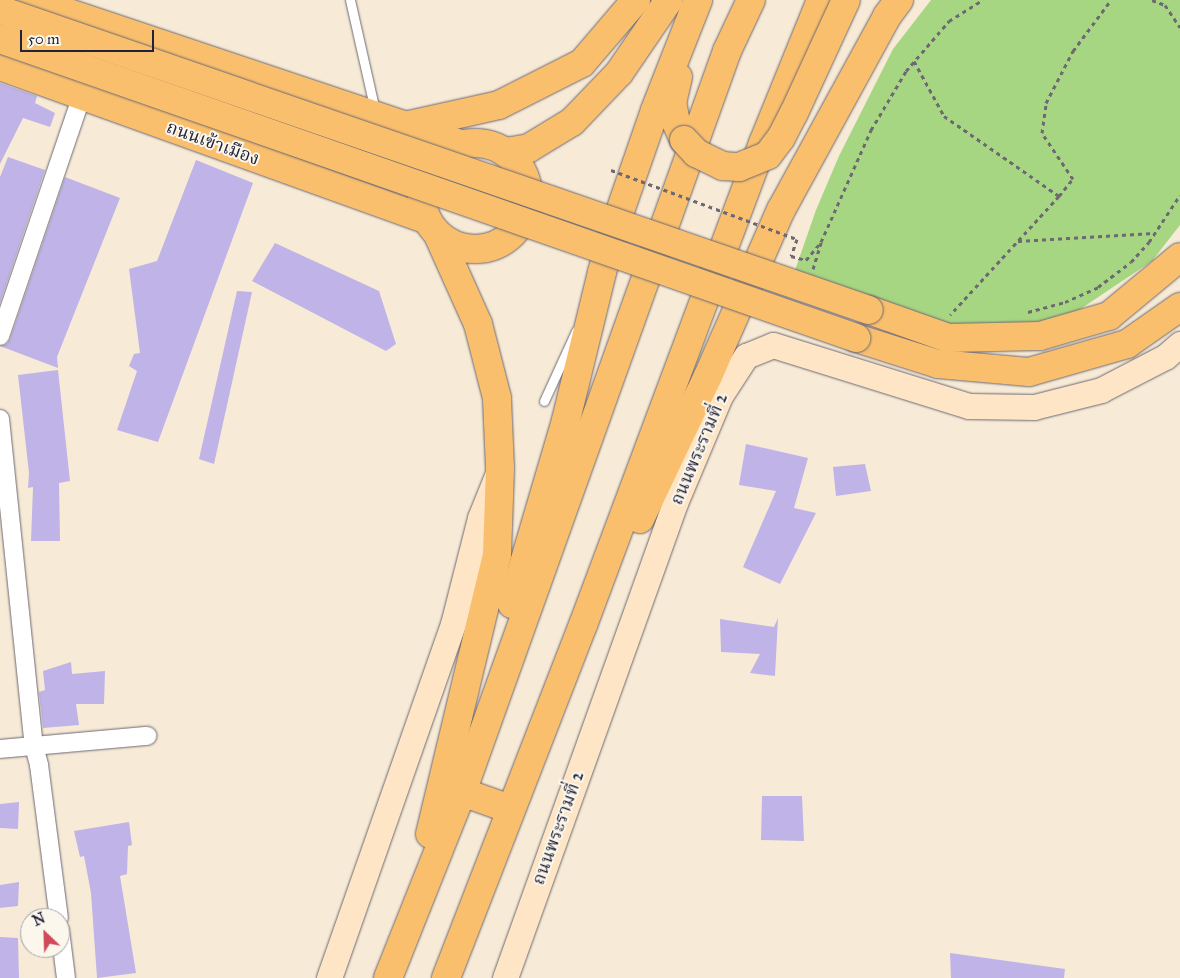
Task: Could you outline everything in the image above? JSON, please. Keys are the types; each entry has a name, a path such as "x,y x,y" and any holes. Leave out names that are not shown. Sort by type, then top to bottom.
{"main road":[{"path":"30,0 460,144"},
{"path":"404,126 499,105 582,63 636,0"},
{"path":"504,152 529,148 572,122 619,73 669,0"},
{"path":"462,792 529,540 566,420 604,264 655,110 698,0"},
{"path":"710,0 677,78 672,102 682,139 696,153 723,166 739,167 768,155 781,138 846,0"},
{"path":"388,978 462,792 727,51 751,0"},
{"path":"446,978 583,625 763,143 821,0"},
{"path":"583,625 641,518 708,376 781,210 887,16 899,0"},
{"path":"0,10 948,338 1040,336 1109,316 1180,257"},
{"path":"0,39 856,338 938,364 1029,372 1126,344 1180,307"},
{"name":"ถนนเข้าเมือง","path":"0,66 82,95 432,228 453,245 472,249 490,247 507,239 520,225"},
{"path":"408,926 497,555 500,468 497,398 478,324 432,228 421,198 425,175 434,161 445,151 460,144 478,142 496,146 512,156 523,172 528,189 527,208 520,225 604,264"},
{"path":"528,189 618,220"},
{"name":"ถนนพระรามที่ 2","path":"505,978 675,503 720,396 746,356 773,345 970,406 1034,407 1100,390 1165,357 1180,344"},
{"path":"329,978 450,633 480,518 500,468"},
{"path":"462,792 510,809"}],"street":[{"path":"0,336 82,95"},
{"path":"0,419 34,746 39,765 57,908"},
{"path":"0,749 147,736"},
{"path":"64,958 66,978"}],"lane":[{"path":"350,0 376,116"},
{"path":"544,401 604,264"}],"path":[{"path":"811,274 821,242 871,130 914,61 949,21 983,0"},
{"path":"950,315 1073,179 1042,134 1046,103 1073,51 1111,0"},
{"path":"1152,0 1165,5 1180,27"},
{"path":"914,61 944,116 1058,196"},
{"path":"611,170 797,239 791,256 806,260 821,242"},
{"path":"1021,313 1065,302 1098,287 1131,262 1155,233 1180,195"},
{"path":"1017,241 1155,233"},
{"path":"942,314 956,315"}],"green space":[{"path":"931,0 1180,0 1180,225 1152,261 1079,310 1048,321 1017,328 969,330 793,276 816,210 839,156 893,49"}],"building":[{"path":"0,83 37,96 35,103 55,113 50,127 23,118 0,164"},
{"path":"8,157 45,170 0,303 0,177"},
{"path":"196,160 253,183 158,442 117,430 137,371 129,366 134,354 140,353 129,269 157,261"},
{"path":"65,177 120,198 57,357 58,368 0,346 7,344 10,339"},
{"path":"275,243 379,291 396,344 386,351 252,281"},
{"path":"237,291 252,292 214,464 199,459"},
{"path":"58,370 70,481 59,483 60,541 31,541 33,487 28,488 29,473 18,375"},
{"path":"746,444 808,458 794,508 816,513 780,584 743,567 776,491 739,485"},
{"path":"865,464 871,491 836,496 833,467"},
{"path":"778,618 775,676 750,673 760,654 721,652 720,619 774,627"},
{"path":"71,662 72,674 105,671 104,704 76,704 79,725 43,728 39,692 45,690 43,671"},
{"path":"762,796 802,796 804,841 761,840"},
{"path":"19,802 18,829 0,828 0,804"},
{"path":"129,822 132,845 128,846 127,874 120,876 136,973 97,978 91,893 84,856 80,857 74,831"},
{"path":"19,882 18,906 0,908 0,885"},
{"path":"0,937 18,938 19,978 0,978"},
{"path":"950,953 1065,969 1064,978 951,978"}]}
